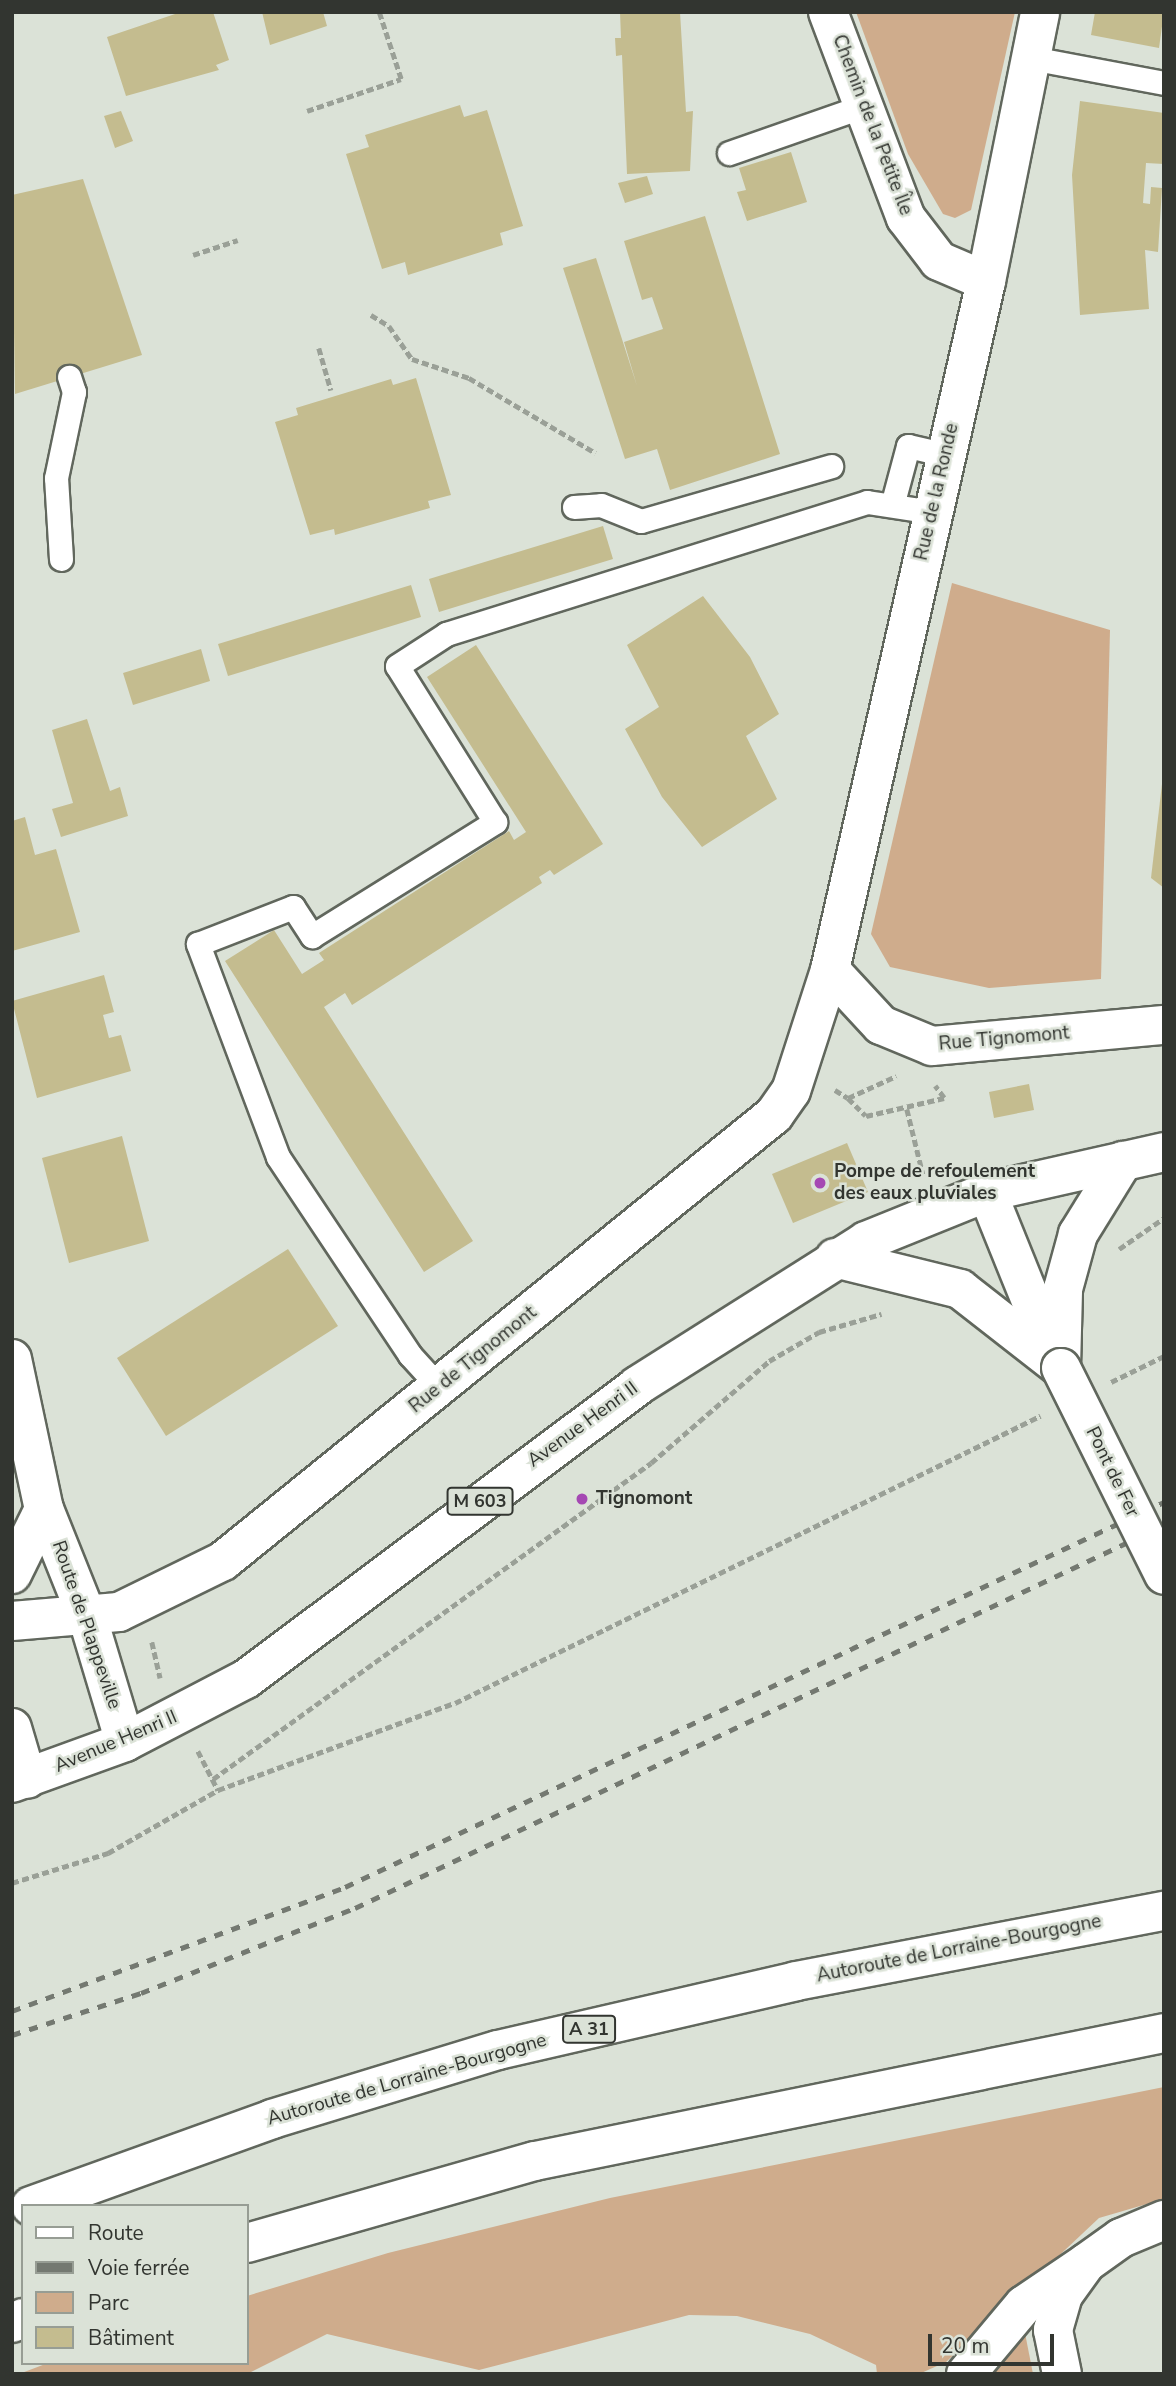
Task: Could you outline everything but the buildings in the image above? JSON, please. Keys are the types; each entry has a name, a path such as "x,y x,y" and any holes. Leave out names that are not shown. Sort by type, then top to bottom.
{"main road":[{"name":"Chemin de la Petite Île","path":"828,12 906,218 923,242 957,273 986,281"},
{"name":"Rue de la Ronde","path":"830,970 986,281 1040,12"},
{"name":"Rue de Tignomont","path":"12,1621 88,1619 140,1604 223,1561 774,1115 802,1066 830,970"},
{"name":"Rue Tignomont","path":"830,970 881,1025 932,1046 1164,1025"},
{"name":"Avenue Henri II","path":"20,1781 125,1742 246,1679 549,1449 835,1258 932,1209 987,1192 1164,1152"},
{"path":"1061,1368 1063,1289 1078,1234 1123,1161"},
{"name":"Pont de Fer","path":"987,1192 1030,1310 1164,1575"},
{"path":"835,1258 960,1290 1061,1368"},
{"name":"Route de Plappeville","path":"12,1359 44,1509 88,1619 125,1742"},
{"name":"Route de Plappeville","path":"12,1574 44,1509"},
{"path":"12,1728 20,1781"},
{"name":"Autoroute de Lorraine-Bourgogne","path":"37,2204 272,2119 498,2050 796,1981 1164,1911"},
{"path":"248,2243 535,2161 1164,2033"},
{"path":"965,2374 1024,2305 1121,2238 1164,2220"},
{"path":"1062,2374 1053,2330 1063,2295 1086,2263"}],"lane":[{"path":"1031,58 1164,83"},
{"path":"729,153 864,106"},
{"path":"61,559 55,478 74,392 69,377"},
{"path":"893,502 908,446 946,455"},
{"path":"574,507 601,505 641,520 831,466"},
{"path":"440,1388 410,1355 278,1157 198,944 293,908 312,936 495,822 397,666 446,634 867,502 893,502 932,512"}],"path":[{"path":"307,111 401,79 379,12"},
{"path":"193,255 238,240"},
{"path":"371,315 397,335 411,359 468,378 596,453"},
{"path":"319,348 331,390"},
{"path":"848,1098 866,1116 906,1109 944,1098"},
{"path":"906,1109 932,1209"},
{"path":"1109,1256 1164,1218"},
{"path":"218,1790 213,1779 651,1463 769,1361 819,1332 888,1315"},
{"path":"1107,1384 1164,1356"},
{"path":"12,1883 108,1853 218,1790 454,1703 1044,1415"}],"green space":[{"path":"856,12 1015,12 971,210 955,218 943,214 908,154"},
{"path":"952,583 1110,630 1101,979 989,988 890,967 871,934"},
{"path":"1164,2087 1164,2199 1099,2218 946,2362 919,2374 877,2374 876,2365 810,2334 737,2316 689,2315 479,2370 327,2334 247,2374 19,2374 43,2365 248,2365 248,2296 388,2253 610,2198"},
{"path":"1024,2328 1033,2374 987,2374"}],"railway":[{"path":"12,2011 345,1887 1164,1502"},
{"path":"12,2035 141,1993 355,1908 1164,1525"}],"place":[{"name":"Pompe de refoulement des eaux pluviales","path":"820,1183"},
{"name":"Tignomont","path":"582,1499"}]}
